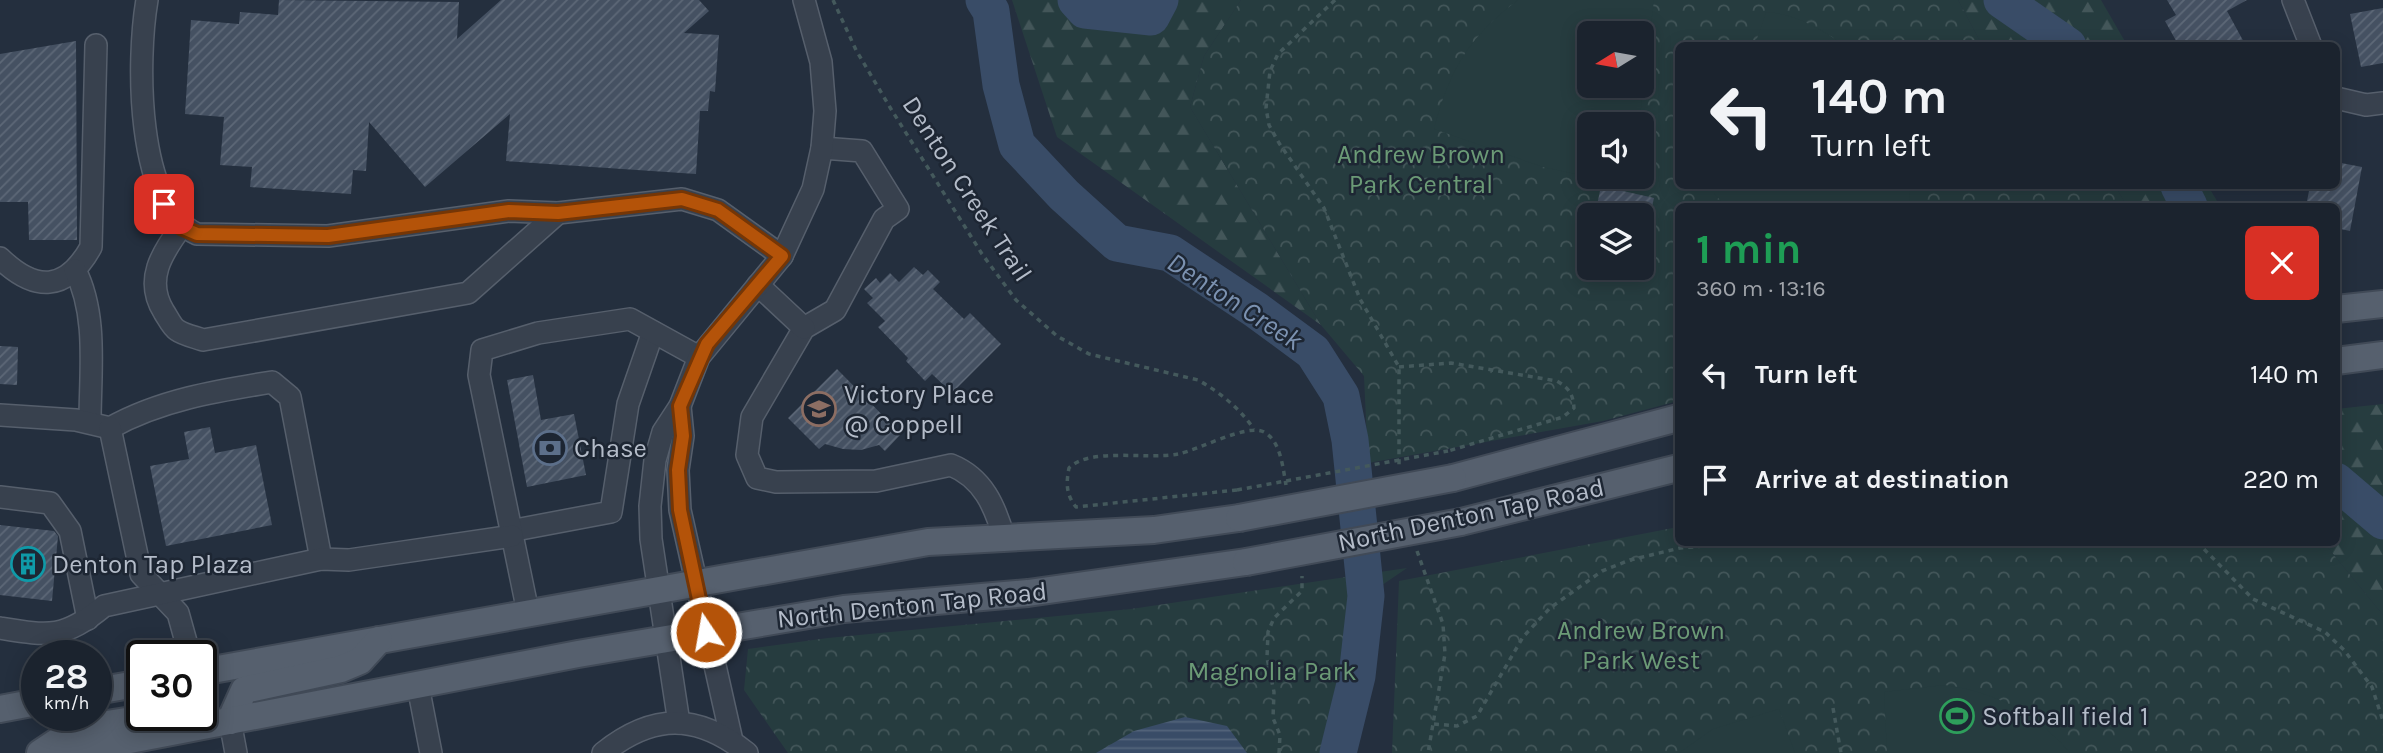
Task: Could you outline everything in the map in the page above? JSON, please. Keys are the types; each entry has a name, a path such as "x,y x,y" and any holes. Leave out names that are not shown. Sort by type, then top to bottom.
{"main road":[{"path":"2340,309 2383,304"},
{"path":"2340,360 2383,355"},
{"name":"North Denton Tap Road","path":"217,669 928,542 1154,530 1239,518 1453,478 1675,419"},
{"name":"North Denton Tap Road","path":"62,753 706,632 844,609 1028,593 1245,562 1461,522 1675,469"},
{"path":"230,721 244,690 341,669 360,661 380,640"},
{"path":"0,709 21,705"},
{"path":"40,753 76,729 126,721"}],"street":[{"path":"147,0 143,23 141,91 149,151 164,204 181,227 197,234 328,236 509,211 558,213 682,199 718,210 782,256"},
{"path":"679,723 651,540 651,495 663,432 680,406 699,357 782,256 813,188 822,149 825,111 821,62 804,0"},
{"path":"2293,0 2309,42"},
{"path":"0,258 13,270 37,284 58,281 75,270 91,247 96,46"},
{"path":"2340,99 2366,105 2383,103"},
{"path":"822,149 862,151 898,209 884,219 835,310 804,328 752,417 747,455 757,478 776,481 876,481 951,465 977,481 996,512 1004,538"},
{"path":"181,227 156,268 157,295 175,330 203,340 468,293 558,213"},
{"path":"75,270 85,291 100,425 141,574 178,612 186,640"},
{"path":"758,285 804,328"},
{"path":"528,612 479,376 482,350 538,333 630,319 699,357"},
{"path":"0,628 48,636 88,619 104,606 321,559 349,560 511,533 611,512 628,404 653,332"},
{"path":"0,415 100,425 208,392 272,382 290,397 321,559"},
{"path":"680,406 683,436 678,470 680,510 706,632 739,747"},
{"path":"0,497 50,503 70,531 88,619"},
{"path":"418,686 430,753"},
{"path":"230,721 236,753"},
{"path":"603,753 629,733 659,723 692,723 722,734 739,747"}],"path":[{"name":"Denton Creek Trail","path":"833,0 856,50 891,109 982,254 1016,300 1058,336 1089,354 1198,380 1213,388 1243,414 1254,429 1273,439 1287,490"},
{"path":"1335,0 1278,54 1270,71 1266,108 1269,125 1279,143 1324,208 1360,299 1399,367 1399,466"},
{"path":"1254,429 1211,445 1160,458 1086,458 1069,468 1067,492 1076,507 1237,490 1448,451 1570,415 1574,408 1567,387 1557,381 1451,363 1399,367"},
{"path":"1414,544 1443,624 1445,653 1428,753"},
{"path":"1434,724 1457,726 1477,716 1523,637 1550,608 1602,571 1630,560 1680,548 1704,546"},
{"path":"2201,546 2253,598 2325,632 2344,650 2372,687 2383,721"},
{"path":"1279,753 1280,735 1273,718 1274,692 1267,658 1268,632 1274,618 1302,591 1301,567"},
{"path":"1833,708 1841,753"}],"green space":[{"path":"1012,0 1241,0 1204,56 1190,107 1321,325 1057,137"},
{"name":"Andrew Brown Park Central","path":"1241,0 1958,0 1980,42 1675,42 1675,189 2117,189 2125,203 1675,203 1675,402 1603,421 1368,463 1364,376 1321,325 1190,107 1204,56"},
{"path":"1518,0 1654,0 1651,21 1577,21 1577,98 1642,98 1640,112 1577,112 1577,174 1543,167 1434,129 1454,72 1463,56 1486,28"},
{"path":"1958,0 2101,0 2125,42 1980,42"},
{"path":"1766,12 1807,23 1839,42 1756,42"},
{"path":"1714,189 1910,189 1909,203 1722,203"},
{"path":"2117,189 2210,189 2218,203 2125,203"},
{"path":"2383,404 2383,615 2326,546 2340,546 2340,409"},
{"name":"Andrew Brown Park West","path":"1675,528 1675,546 2326,546 2383,615 2383,753 1392,753 1399,581"},
{"name":"Magnolia Park","path":"1407,568 1366,596 1357,676 1338,753 788,753 744,690 748,649 828,638 1131,609"},
{"name":"Softball field 1","path":"1944,685 1980,693 2013,707 2043,727 2070,753 1887,753 1884,692"},
{"path":"1779,709 1795,753 1679,753 1713,729"}],"water":[{"path":"1185,717 1227,726 1247,753 1096,753 1134,731"}],"building":[{"path":"279,0 459,2 457,39 501,0 699,0 709,11 684,33 719,35 715,92 710,91 708,111 700,111 696,174 506,161 510,114 425,187 369,122 366,171 353,170 351,194 250,187 252,167 220,165 224,117 185,114 191,20 239,24 240,12 278,15"},
{"path":"2167,0 2247,0 2227,11 2244,42 2177,42 2165,21 2176,15"},
{"path":"2383,8 2383,63 2361,67 2350,14"},
{"path":"76,41 77,240 29,240 28,202 0,202 0,54"},
{"path":"2340,163 2362,167 2350,231 2340,229 2340,203 2307,203 2309,189 2340,189"},
{"path":"1600,189 1614,189 1654,198 1653,203 1597,203"},
{"path":"914,267 923,275 928,270 940,282 933,289 964,319 970,313 1001,344 952,393 932,374 925,381 906,361 908,358 878,327 885,321 867,303 873,298 864,289 876,278 880,283 890,273 899,282"},
{"path":"0,346 18,347 17,385 0,384"},
{"path":"837,369 901,434 885,451 879,445 861,450 825,444 819,449 788,418"},
{"name":"Chase","path":"533,375 541,420 574,414 586,475 527,487 507,380"},
{"path":"210,427 215,453 256,445 272,525 166,546 150,466 189,459 184,432"},
{"name":"Denton Tap Plaza","path":"0,525 54,531 58,536 52,601 0,595"}],"waterway":[{"name":"Denton Creek","path":"984,0 991,11 1001,85 1017,145 1064,195 1117,243 1170,253 1313,352 1341,396 1350,440 1366,596 1357,676 1338,753"},
{"path":"1076,0 1085,10 1151,17 1160,0"},
{"path":"2002,0 2062,42"},
{"path":"2180,189 2188,203"},
{"path":"2340,484 2383,521"}],"place":[{"name":"Victory Place @ Coppell","path":"819,409"},
{"name":"Chase","path":"550,448"},
{"name":"Denton Tap Plaza","path":"28,564"},
{"name":"Softball field 1","path":"1957,716"}],"route":[{"path":"164,204 181,227 197,234 328,236 509,211 558,213 682,199 718,210 782,256 707,344 699,357 680,406 683,436 678,470 680,510 706,632"}]}
